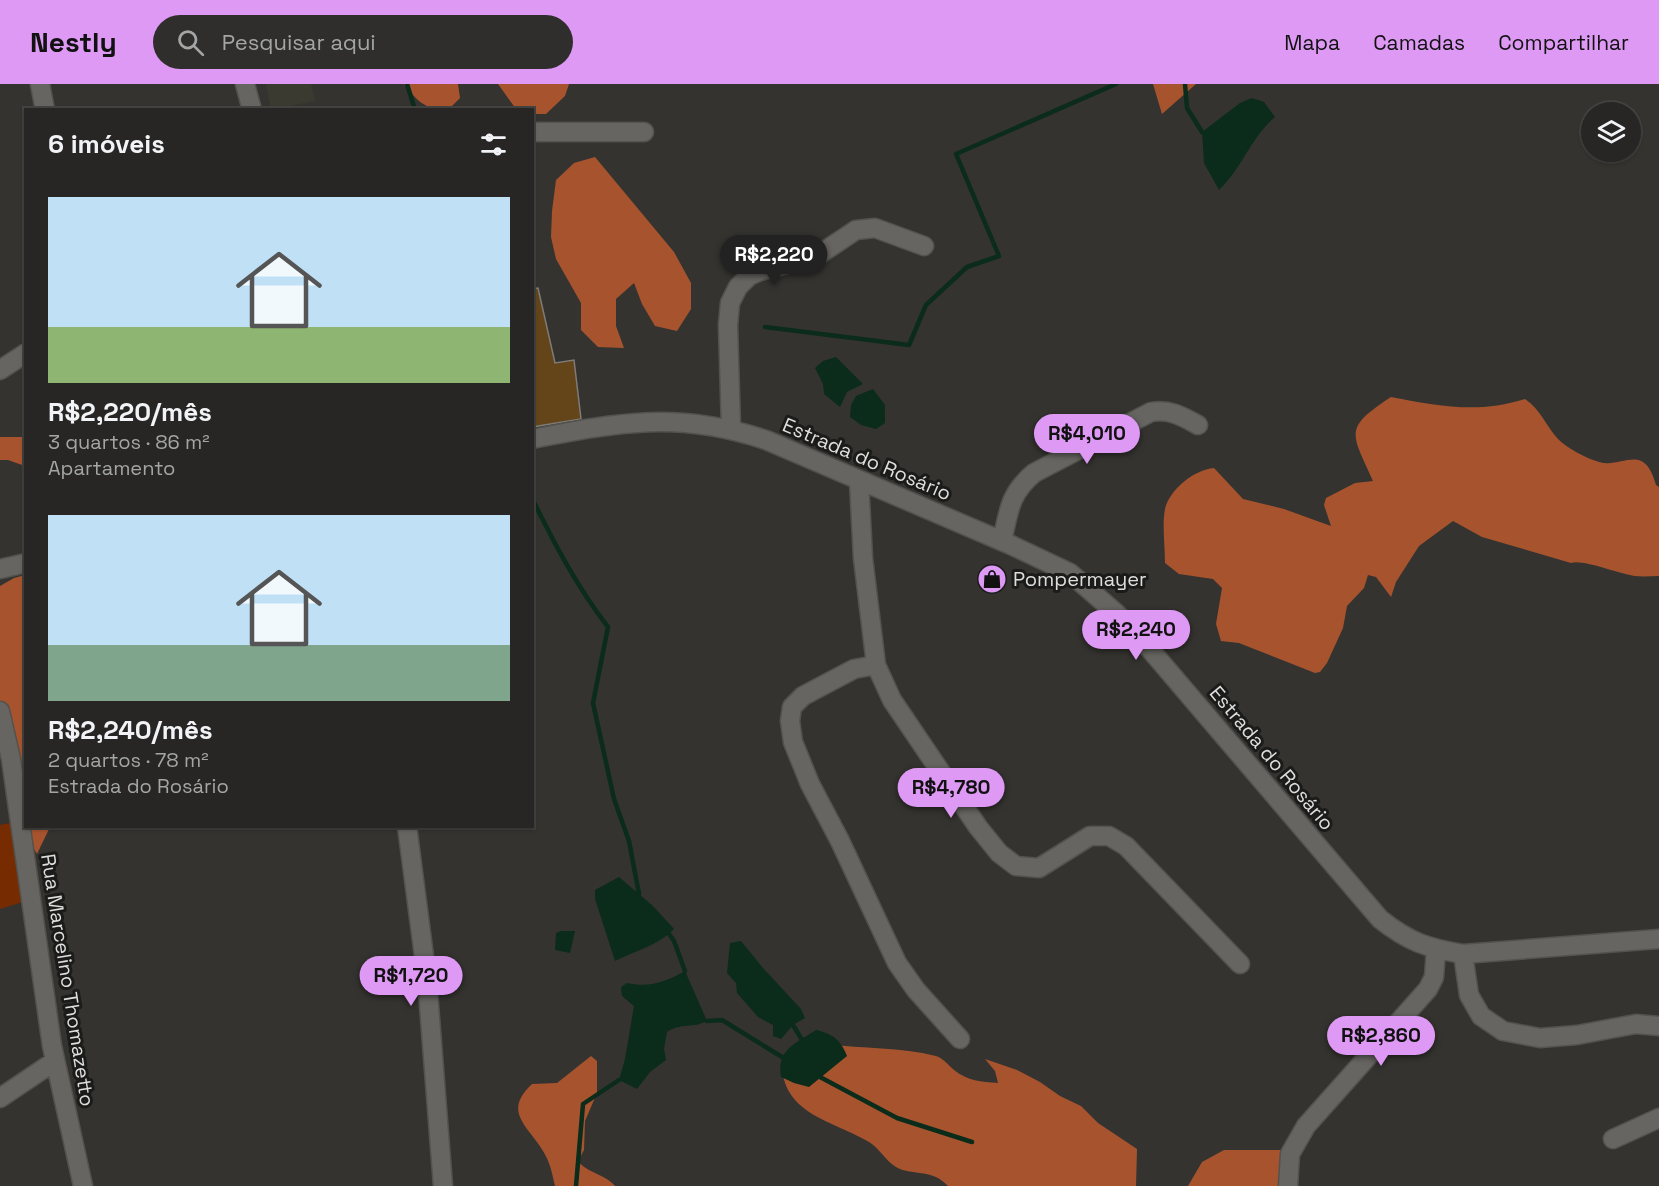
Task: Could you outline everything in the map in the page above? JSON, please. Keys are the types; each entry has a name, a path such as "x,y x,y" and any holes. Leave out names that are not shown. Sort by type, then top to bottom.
{"street":[{"path":"40,84 45,108"},
{"path":"245,84 251,108"},
{"path":"534,132 644,132"},
{"path":"731,428 728,325 730,303 738,287 749,276 817,256 856,230 875,228 924,246"},
{"path":"0,370 24,354"},
{"path":"1002,541 1013,498 1020,485 1034,473 1151,411 1175,412 1198,425"},
{"name":"Estrada do Rosário","path":"534,440 634,422 692,423 731,428 766,440 1002,541 1070,573 1117,614 1142,640 1380,920 1404,938 1436,950 1463,954 1659,939"},
{"path":"859,481 864,558 876,665 892,700 978,827 999,852 1016,866 1038,868 1090,836 1109,836 1126,846 1239,964"},
{"path":"0,569 24,563"},
{"path":"876,665 854,669 803,696 792,707 790,721 793,742 810,784 840,841 897,963 916,990 960,1039"},
{"name":"Rua Marcelino Thomazetto","path":"0,711 11,759 55,1061 83,1186"},
{"path":"407,828 427,979 443,1186"},
{"path":"1288,1186 1290,1154 1306,1126 1428,989 1434,977 1436,950"},
{"path":"1463,954 1469,995 1480,1016 1503,1031 1540,1038 1577,1035 1636,1024 1659,1026"},
{"path":"0,1098 55,1061"},
{"path":"1613,1138 1659,1119"}],"shaded area":[{"path":"266,84 311,84 315,101 290,106 290,108 271,108"},
{"path":"404,84 458,84 460,98 450,108 434,108 423,104"},
{"path":"498,84 569,84 565,96 546,114 534,114 534,108 515,108"},
{"path":"1153,84 1196,84 1162,114"},
{"path":"1252,98 1264,102 1275,117 1259,134 1219,190 1204,163 1202,132 1240,103"},
{"path":"595,157 674,252 691,283 691,309 677,331 655,326 642,304 634,283 616,299 616,326 624,348 598,347 581,330 581,303 556,259 551,237 556,180 574,163"},
{"path":"836,357 863,384 847,392 840,407 824,394 823,384 815,368 823,361"},
{"path":"873,389 885,405 885,423 876,429 861,425 850,417 851,405 856,396"},
{"path":"1391,397 1458,407 1508,404 1525,399 1535,408 1558,439 1577,453 1599,462 1639,460 1645,464 1659,487 1659,576 1635,576 1584,563 1571,563 1482,537 1453,521 1419,546 1396,582 1391,597 1376,577 1368,575 1364,588 1347,606 1343,628 1327,663 1320,672 1315,673 1239,643 1221,641 1216,624 1222,588 1213,579 1179,574 1165,563 1164,515 1172,494 1199,472 1214,468 1243,499 1284,509 1331,526 1324,505 1326,498 1355,483 1373,481 1360,452 1356,433 1358,425 1365,417"},
{"path":"0,437 24,437 24,466 8,460 0,460"},
{"path":"24,575 24,828 50,828 37,854 21,827 0,748 0,586"},
{"path":"14,822 26,901 0,909 0,825"},
{"path":"619,877 653,906 674,929 654,944 615,961 595,899 595,890"},
{"path":"575,931 570,953 555,950 556,933"},
{"path":"741,941 801,1009 805,1018 793,1025 781,1039 773,1036 773,1025 758,1017 737,993 736,983 727,973 730,943"},
{"path":"685,971 707,1021 697,1025 677,1027 667,1032 664,1049 666,1060 650,1072 637,1089 619,1080 634,1006 622,996 621,987 627,983 643,985 657,983"},
{"path":"816,1030 836,1038 847,1056 809,1087 781,1077 782,1060 789,1048"},
{"path":"826,1044 909,1051 936,1056 959,1074 980,1081 998,1083 995,1071 985,1059 1017,1070 1081,1106 1098,1123 1137,1149 1136,1186 948,1186 942,1180 928,1174 902,1170 869,1142 814,1115 792,1096 785,1083 782,1067"},
{"path":"591,1056 597,1061 597,1093 585,1121 584,1150 578,1161 615,1186 555,1186 545,1155 521,1119 518,1111 519,1103 532,1084 557,1083"},
{"path":"1224,1150 1281,1150 1293,1157 1298,1186 1188,1186 1202,1162"}],"building":[{"path":"538,288 555,363 574,360 581,419 534,427 534,289"}],"waterway":[{"path":"407,84 414,108"},
{"path":"765,327 909,345 926,305 967,267 999,256 956,154 1116,84"},
{"path":"1185,84 1187,108 1202,132"},
{"path":"534,502 567,564 608,627 593,703 614,799 629,841 639,894"},
{"path":"669,934 674,941 685,971"},
{"path":"707,1021 722,1020 782,1057"},
{"path":"793,1025 802,1040"},
{"path":"820,1077 897,1118 972,1142"},
{"path":"576,1186 583,1104 619,1080"}],"place":[{"name":"Pompermayer","path":"992,579"}]}
